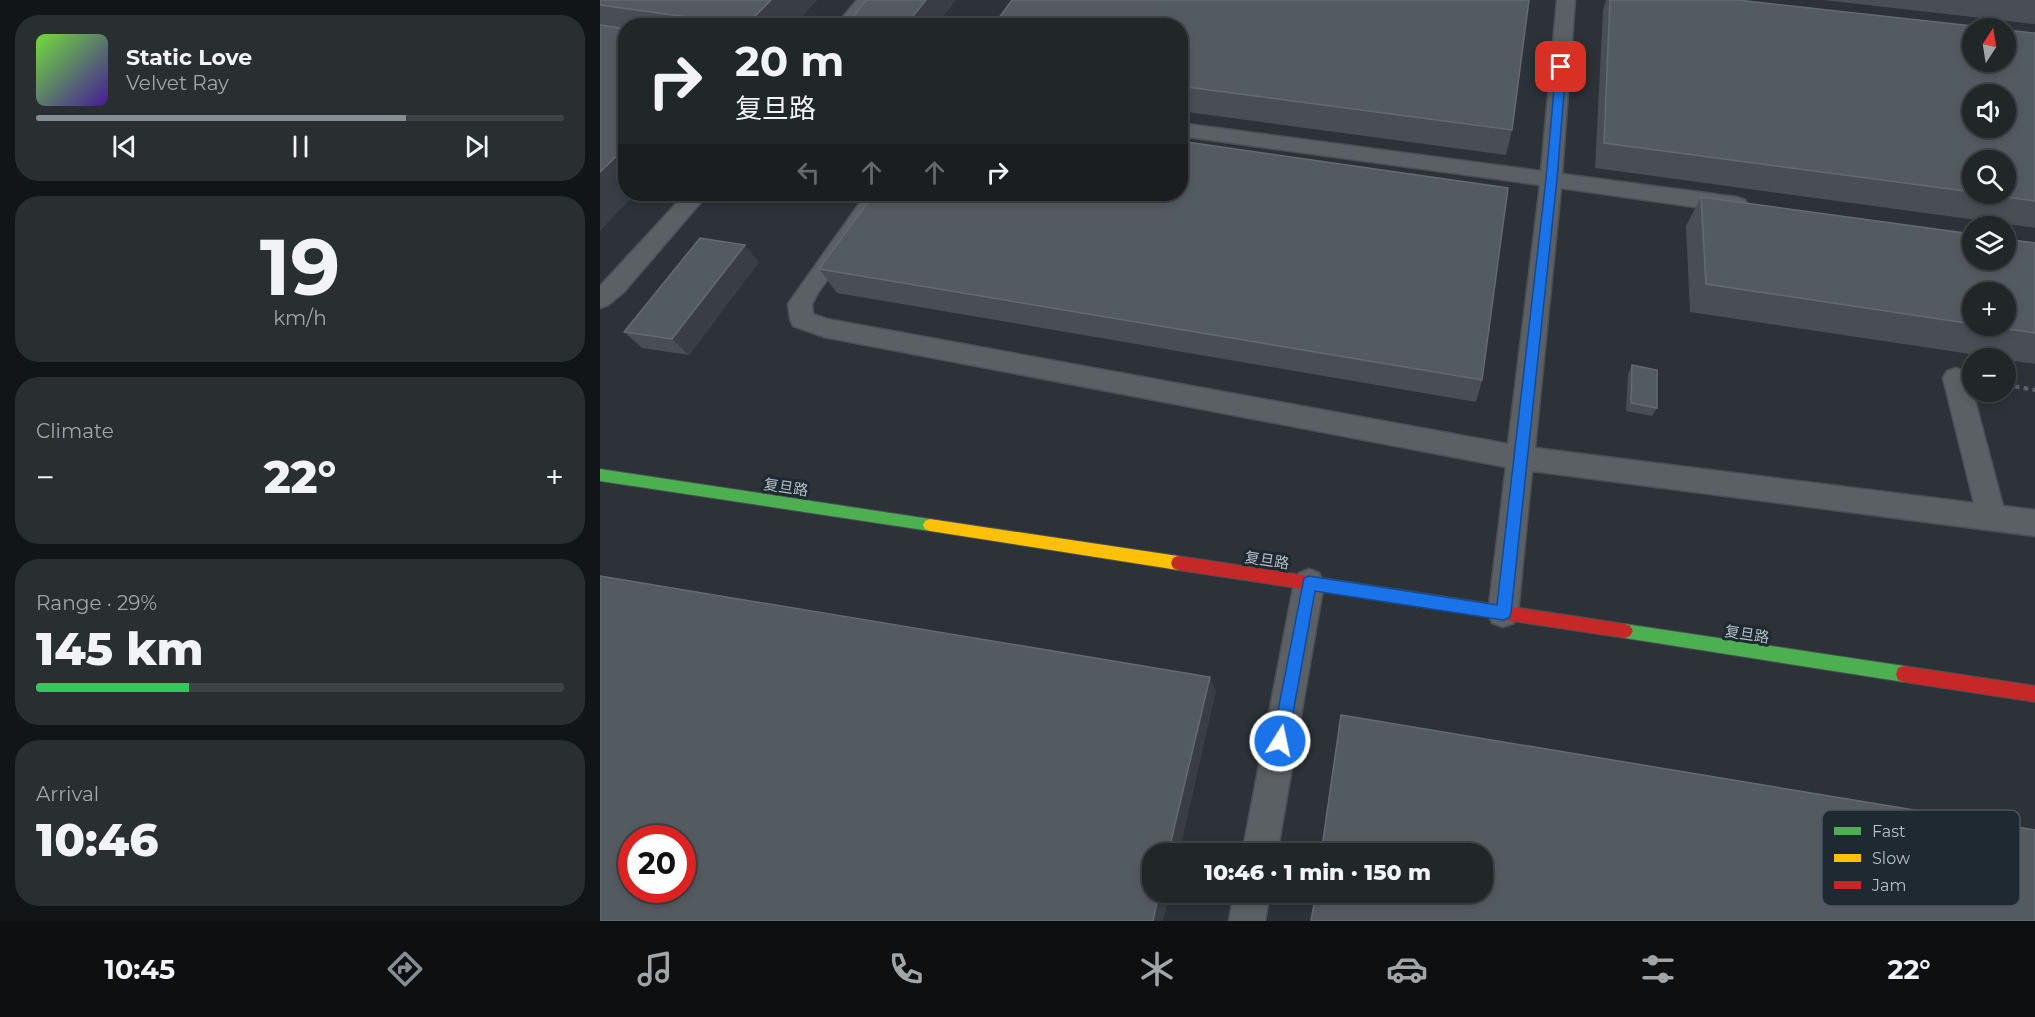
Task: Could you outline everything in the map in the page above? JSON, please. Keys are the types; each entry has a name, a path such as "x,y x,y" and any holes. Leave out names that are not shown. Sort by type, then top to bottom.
{"street":[{"name":"复旦路","path":"600,475 2035,694"}],"lane":[{"path":"851,18 866,0"},
{"path":"1503,613 1551,179 1566,0"},
{"path":"1188,130 1762,209"},
{"path":"600,299 616,286 691,201"},
{"path":"872,201 810,287 800,304 802,319 835,330 1521,458 2035,523"},
{"path":"1956,378 1992,517"},
{"path":"1262,843 1309,583"},
{"path":"1247,921 1250,903"}],"path":[{"path":"2016,387 2035,390"}],"building":[{"path":"600,0 771,0 753,18 695,18 600,5"},
{"path":"867,0 926,0 911,18 852,18"},
{"path":"1012,0 1529,0 1512,130 1188,87 1188,18 999,18"},
{"path":"1610,0 1738,0 1962,25 1962,72 2016,72 2016,31 2035,33 2035,201 2016,198 2016,150 1962,150 1962,191 1604,143"},
{"path":"600,25 618,28 618,155 600,172"},
{"path":"1188,142 1508,188 1482,380 819,269 869,201 1188,201"},
{"path":"1701,197 1962,233 1962,270 2016,270 2016,240 2035,243 2035,333 2016,330 2016,282 1962,282 1962,322 1706,284"},
{"path":"700,238 745,245 672,339 624,332"},
{"path":"1632,365 1657,370 1657,408 1631,403"},
{"path":"600,576 1210,677 1171,843 1142,843 1142,903 1157,903 1153,921 600,921"},
{"path":"1341,715 1914,810 1822,810 1822,906 2020,906 2020,828 2035,830 2035,921 1311,921 1314,903 1493,903 1493,843 1323,843"}],"traffic: fast":[{"path":"600,475 930,525"},
{"path":"1625,631 1904,674"}],"traffic: slow":[{"path":"930,525 1178,563"}],"traffic: jam":[{"path":"1178,563 1625,631"},
{"path":"1904,674 2035,694"}],"route":[{"path":"1280,741 1309,583 1503,613 1551,179 1561,67"}]}
